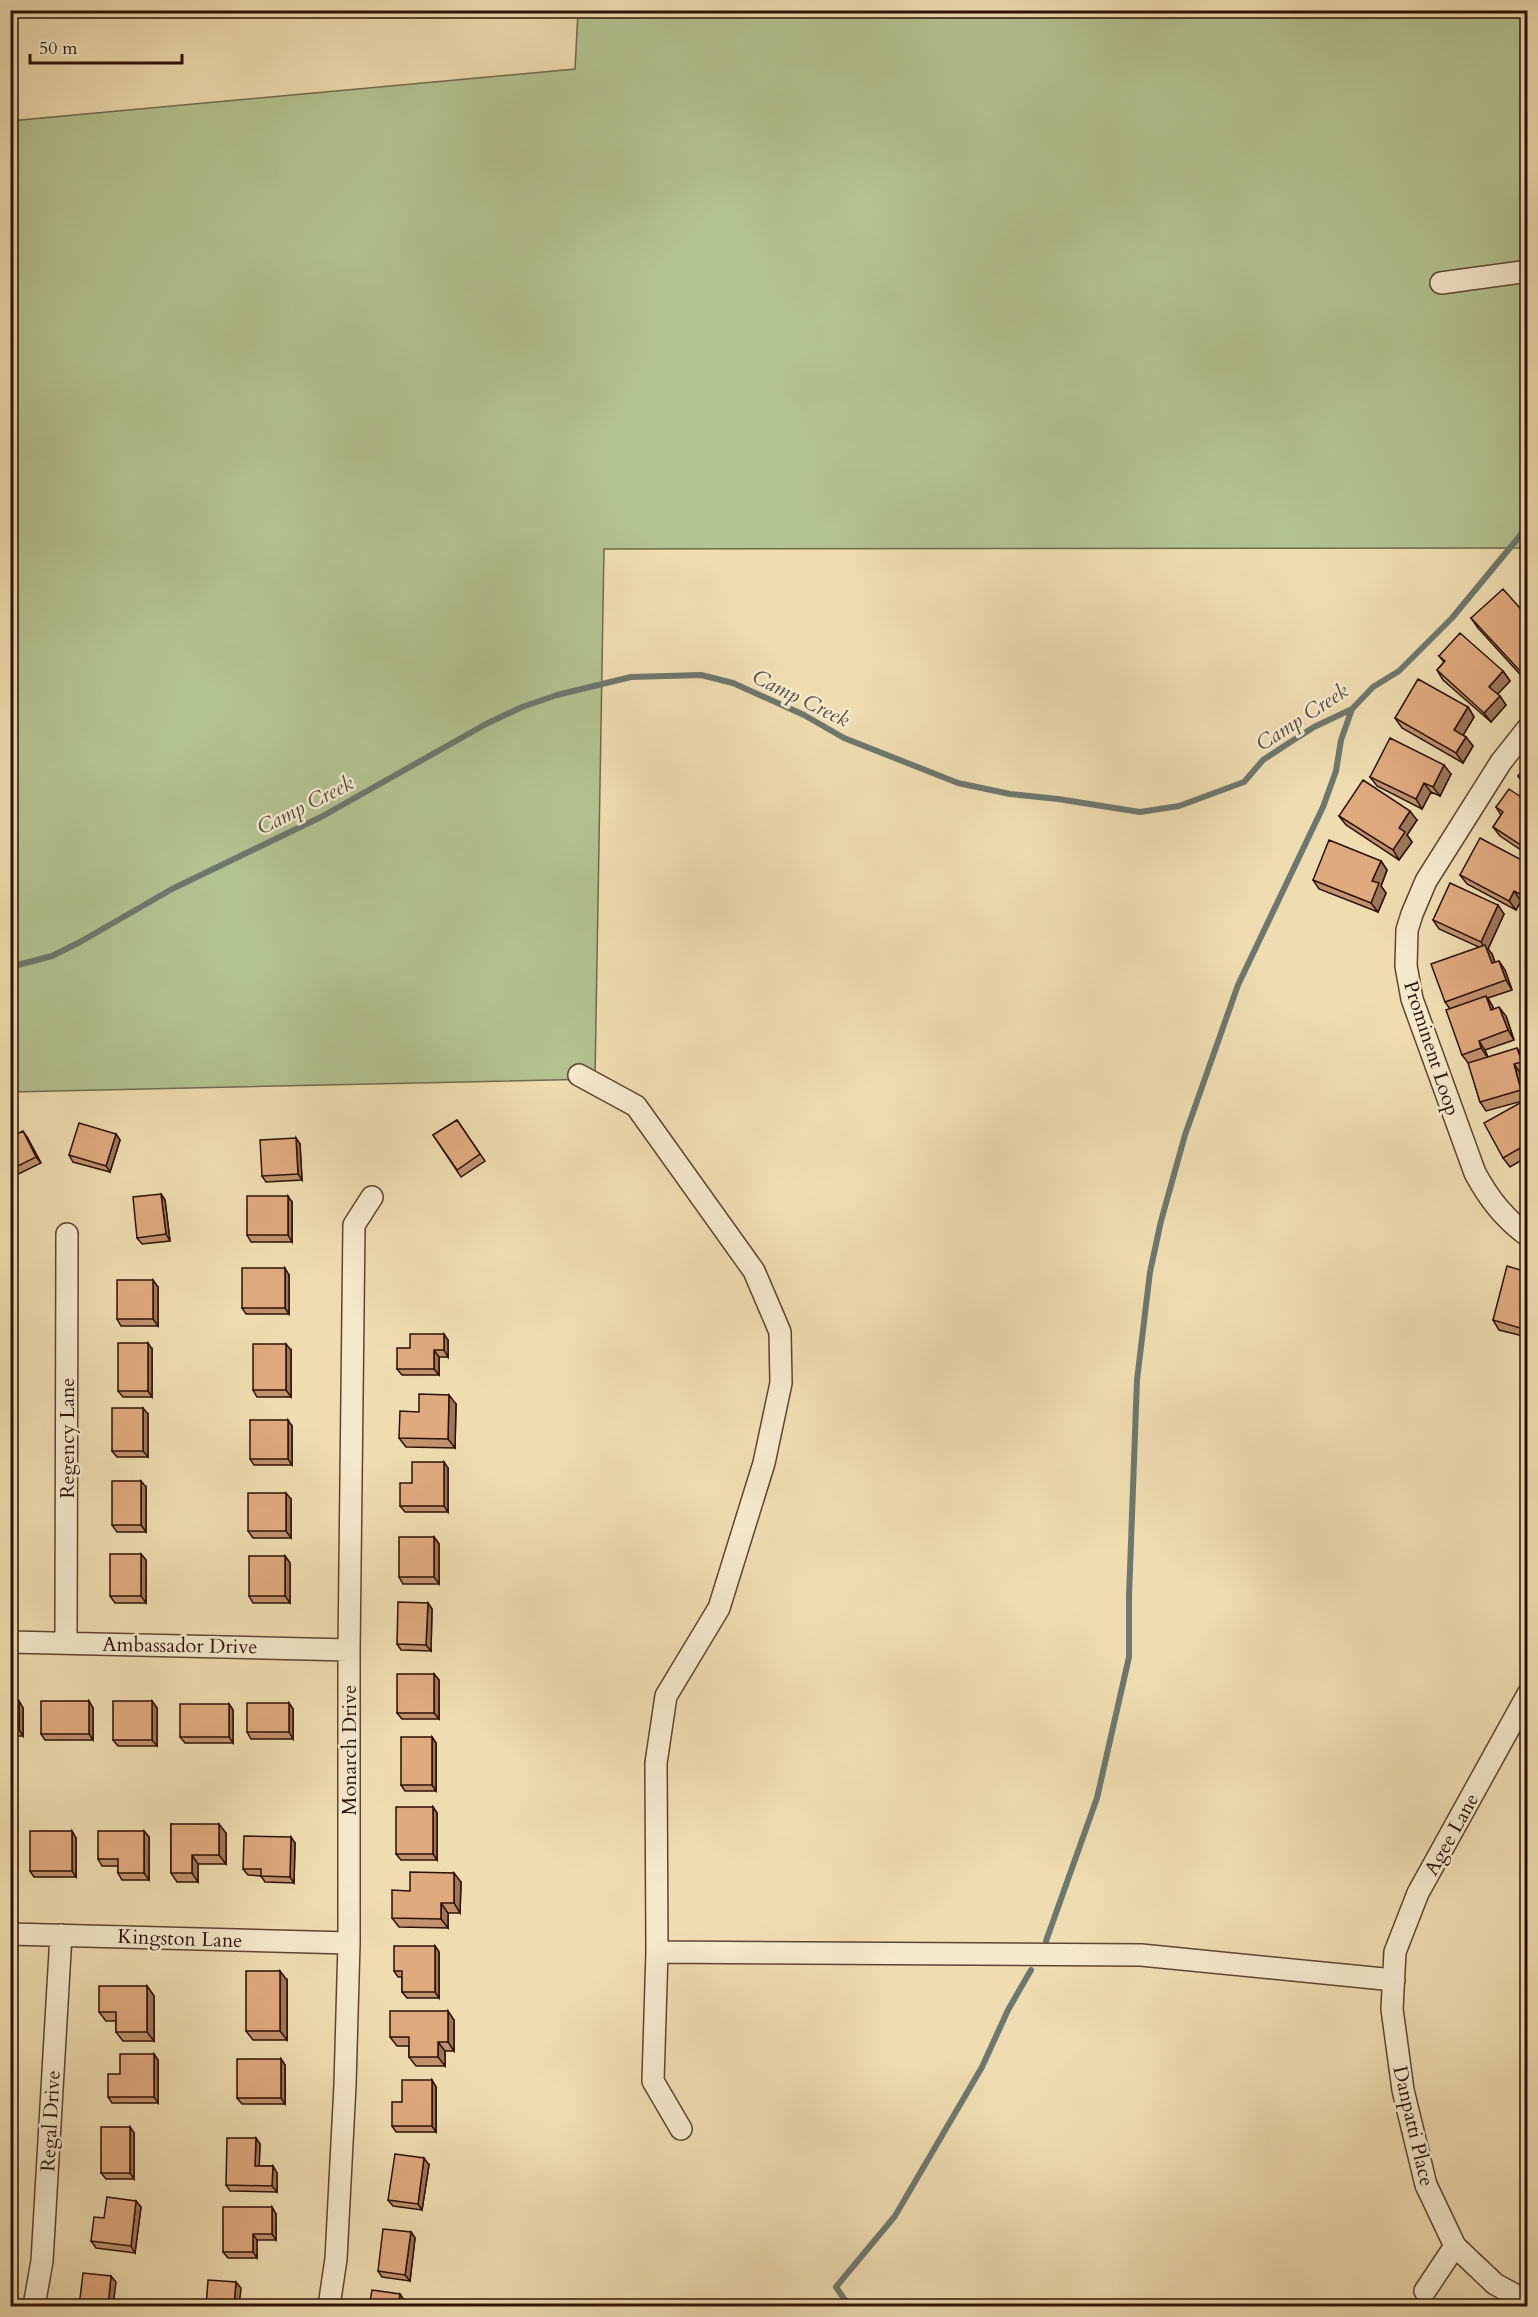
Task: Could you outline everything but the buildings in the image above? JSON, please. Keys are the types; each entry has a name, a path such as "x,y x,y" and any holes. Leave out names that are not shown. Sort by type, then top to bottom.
{"street":[{"path":"1441,283 1527,271"},
{"name":"Prominent Loop","path":"1527,728 1501,762 1426,881 1412,914 1405,948 1412,999 1475,1173 1489,1199 1527,1236"},
{"path":"579,1075 636,1106 754,1271 780,1332 781,1383 761,1474 718,1608 666,1696 656,1763 657,1952 653,2081 681,2129"},
{"name":"Monarch Drive","path":"329,2307 336,2248 345,2085 349,1943 349,1650 354,1225 372,1197"},
{"name":"Regency Lane","path":"66,1642 67,1234"},
{"name":"Ambassador Drive","path":"10,1642 349,1650"},
{"name":"Agee Lane","path":"1394,1980 1395,1952 1418,1893 1527,1694"},
{"name":"Kingston Lane","path":"10,1934 349,1943"},
{"name":"Regal Drive","path":"34,2307 42,2261 60,1935"},
{"path":"657,1952 1141,1955 1394,1980"},
{"name":"Danpatti Place","path":"1394,1980 1392,2009 1402,2090 1426,2185 1455,2246 1496,2284 1527,2302"},
{"path":"1425,2291 1455,2246"}],"green space":[{"path":"578,11 1527,11 1527,548 604,549 595,1079 11,1092 10,121 575,69"}],"waterway":[{"name":"Camp Creek","path":"10,967 52,956 80,942 172,889 321,817 486,724 522,707 557,695 631,677 701,675 733,683 804,715 844,738 958,783 1010,794 1140,812 1179,806 1244,782 1263,760 1314,727 1352,709 1373,687 1399,671 1452,618 1528,526"},
{"path":"1046,1941 1097,1798 1129,1657 1137,1380 1150,1272 1161,1221 1185,1135 1238,985 1323,807 1336,771 1341,740 1352,709"},
{"path":"849,2306 836,2287 895,2216 982,2067 1008,2010 1031,1970"}]}
